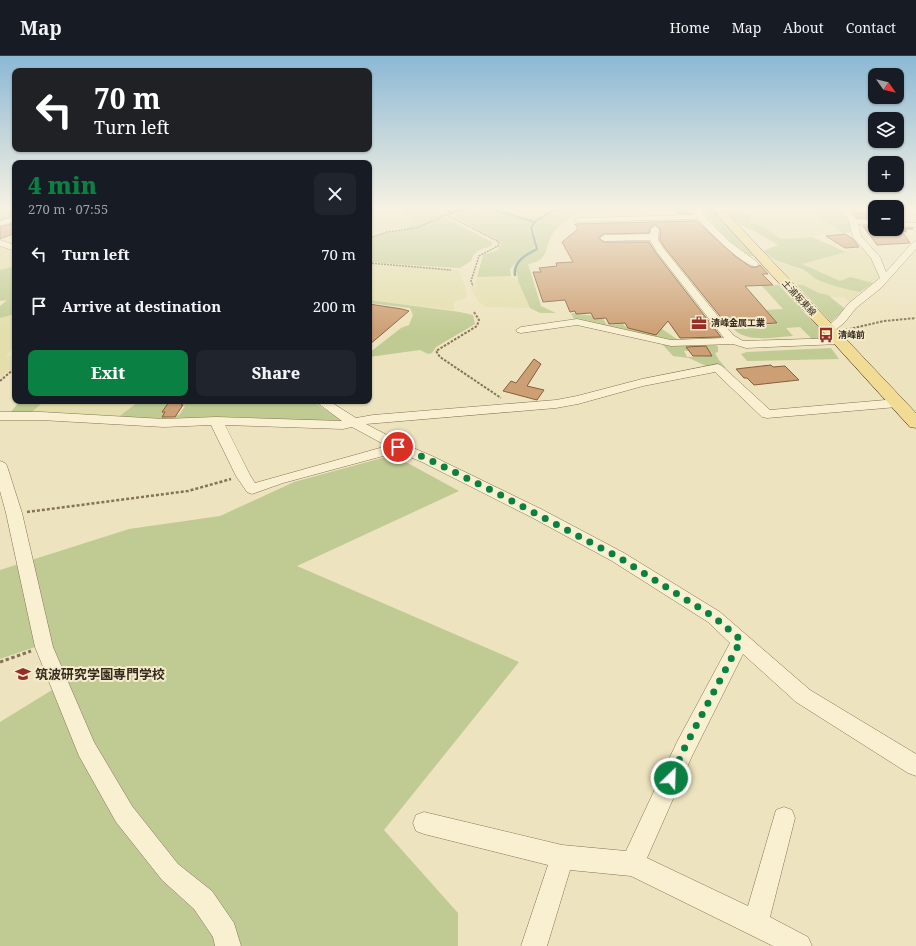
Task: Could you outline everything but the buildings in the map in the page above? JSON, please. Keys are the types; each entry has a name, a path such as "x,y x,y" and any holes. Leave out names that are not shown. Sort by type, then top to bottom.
{"main road":[{"name":"土浦坂東線","path":"754,250 916,423"}],"street":[{"path":"660,250 729,336 735,341 746,345 839,341"},
{"path":"734,250 754,264"},
{"path":"868,250 875,257 882,275 886,278"},
{"path":"829,330 841,320 852,306 878,286 911,250"},
{"path":"521,330 577,322 671,343 735,341"},
{"path":"0,416 41,416 157,423 216,421 333,425 373,419 556,404 642,383 718,368 767,414 897,403"},
{"path":"326,404 354,423 399,447 428,459 529,509 618,557 714,617 802,696 916,766"},
{"path":"216,421 243,476 252,489 278,480 399,447"},
{"path":"0,466 14,513 44,647 86,749 124,814 170,872 203,900 225,932 228,946"},
{"path":"633,864 684,749 741,640"},
{"path":"756,923 784,818"},
{"path":"424,823 562,857 633,864 756,923 799,946"},
{"path":"534,946 562,857"}],"path":[{"path":"473,286 471,280 479,256 490,250"},
{"path":"372,263 451,270"},
{"path":"474,312 479,317 479,323 477,326 436,351 440,357 515,407"},
{"path":"829,330 846,330 884,321 916,318"},
{"path":"0,381 12,371"},
{"path":"14,513 188,491 243,476"},
{"path":"0,662 44,647"}],"shaded area":[{"path":"0,250 12,250 12,267 0,270"},
{"path":"866,250 872,256 880,277 873,283 850,277 840,281 801,264 845,252 842,251"},
{"path":"770,257 781,263 803,270 816,279 837,287 860,292 850,303 844,297 830,297 803,285 797,285"},
{"path":"372,264 458,270 465,285 467,297 454,302 454,310 372,300"},
{"path":"511,276 518,281 530,308 486,307 479,302 470,287 477,287 475,284 477,277"},
{"path":"12,315 12,349 6,356 12,356 12,368 0,378 0,318"},
{"path":"41,404 135,404 117,418 32,412"}],"green space":[{"path":"372,250 481,250 474,254 471,261 460,268 372,262"},
{"path":"498,250 533,250 520,258 510,269 511,276 477,277 483,255"},
{"path":"538,250 546,250 540,260 528,264 541,306 556,313 540,313 530,308 518,281 515,270 519,263 528,255"},
{"path":"742,250 747,250 753,256 750,256"},
{"path":"767,250 840,250 846,252 802,264 840,281 850,277 873,283 860,292 834,286 818,280 802,269 777,260 763,251"},
{"path":"12,267 12,315 0,318 0,306 7,300 0,301 0,270"},
{"path":"779,285 829,339 812,339 800,327 786,328 793,336 768,338 751,337 737,332 731,326 778,324 766,310 783,309 762,286"},
{"path":"797,285 803,285 819,293 828,295 845,309 831,322"},
{"path":"372,300 460,312 473,315 475,324 436,347 432,353 428,354 420,350 372,357 372,351 401,328 409,325 413,315 410,308 372,303"},
{"path":"571,313 602,317 607,325 623,324 626,327 649,326 651,328 662,329 678,340 665,339 575,321"},
{"path":"663,345 716,345 718,347 718,352 715,353 726,368 706,366 689,358 673,356","holes":["707,349 711,356 687,357 684,351"]},
{"path":"831,348 839,359 747,361 741,354 747,352"},
{"path":"17,404 41,404 32,412 9,414"},
{"path":"135,404 168,404 162,412 165,412 162,417 174,418 179,415 185,406 181,405 182,404 317,404 343,421 227,417 158,419 117,418"},
{"path":"393,455 459,491 297,566 519,662 384,830 458,913 458,946 0,946 0,722 52,690 35,647 0,659 0,570 129,529 220,516 294,482"}],"waterway":[{"path":"515,275 518,262 536,250"}],"place":[{"name":"清峰金属工業","path":"699,323"},
{"name":"清峰前","path":"826,335"},
{"name":"筑波研究学園専門学校","path":"23,674"}],"route":[{"path":"398,447 428,459 495,492 618,557 714,617 741,640 684,749 671,778"}]}
